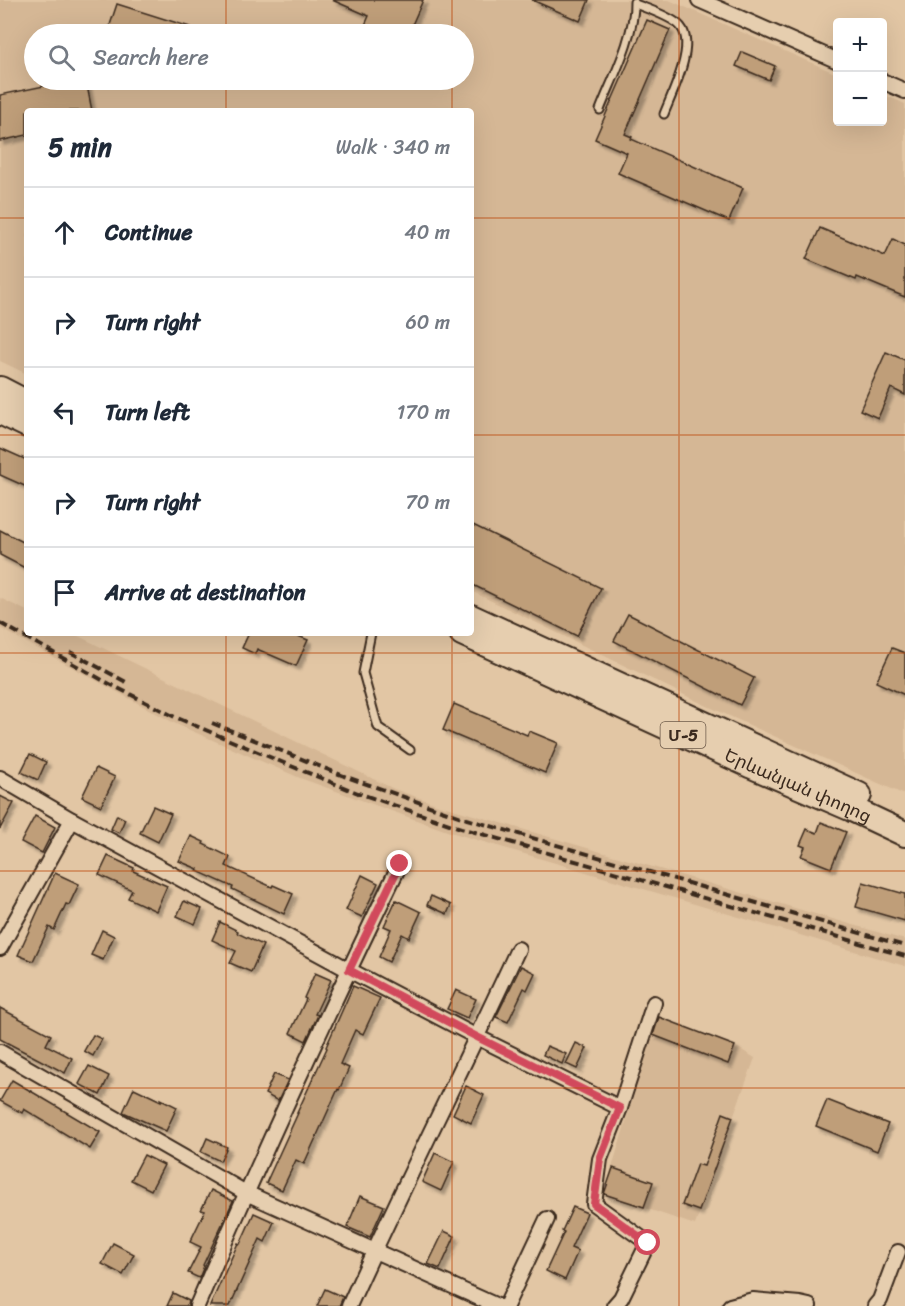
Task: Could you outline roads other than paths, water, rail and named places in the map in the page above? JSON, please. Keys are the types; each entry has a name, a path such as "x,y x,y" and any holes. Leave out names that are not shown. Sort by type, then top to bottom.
{"highway":[{"path":"0,389 24,401"},
{"path":"0,412 24,424"},
{"name":"Երևանյան փողոց","path":"474,619 511,646 905,834"},
{"name":"Երևանյան փողոց","path":"473,636 511,646 905,816"}],"street":[{"path":"699,0 833,59"},
{"path":"887,83 905,91"},
{"path":"0,778 72,820 349,970 620,1108"},
{"path":"0,948 72,820"},
{"path":"197,1306 246,1193 400,864"},
{"path":"349,1306 373,1251 518,949"},
{"path":"614,1306 621,1298 648,1243 594,1204 600,1159 620,1108 654,1003"},
{"path":"0,1052 246,1193 497,1306"},
{"path":"506,1306 547,1219"},
{"path":"875,1306 880,1299 898,1252"},
{"path":"730,1306 753,1299 809,1306"}],"lane":[{"path":"600,110 628,40 634,18 634,2 677,23 683,29 686,37 687,47 684,60 664,114"},
{"path":"370,636 363,673 378,727 410,750"}],"railway":[{"path":"0,623 104,681 175,717 358,793 461,828 905,956"},
{"path":"70,652 128,683"},
{"path":"212,723 344,776 467,819 905,946"}]}
